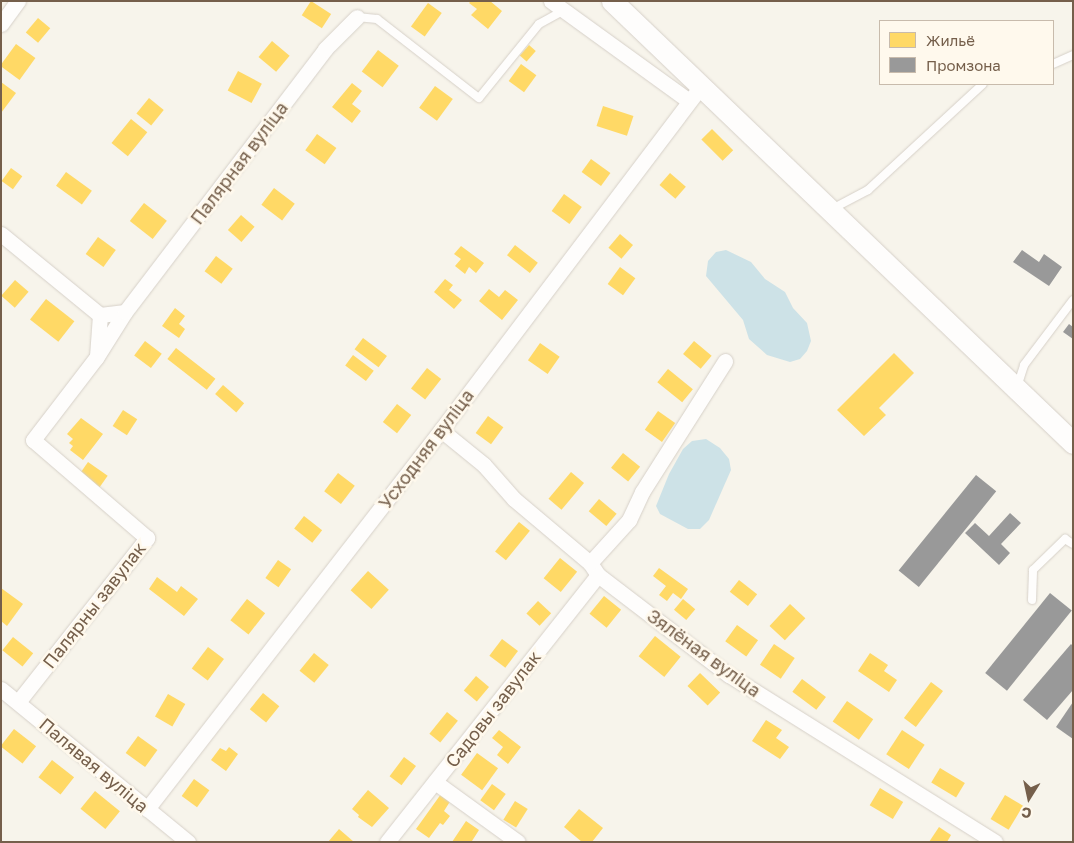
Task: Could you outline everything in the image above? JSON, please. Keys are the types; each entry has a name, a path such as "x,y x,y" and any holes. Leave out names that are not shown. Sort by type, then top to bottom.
{"street":[{"path":"1,24 18,1"},
{"path":"612,1 694,93 829,211 1073,443"},
{"path":"557,6 694,93"},
{"name":"Палярная вуліца","path":"125,312 325,49 356,17"},
{"name":"Усходняя вуліца","path":"147,809 441,430 694,93"},
{"path":"1,234 100,315 125,312"},
{"name":"Палярны завулак","path":"18,702 147,538 33,440 96,358 125,312"},
{"path":"96,358 100,315"},
{"name":"Садовы завулак","path":"387,842 435,782 629,520 642,492 725,361"},
{"name":"Зялёная вуліца","path":"441,430 484,465 514,499 594,569 729,675 995,842"},
{"name":"Палявая вуліца","path":"1,689 188,842"},
{"path":"435,782 518,842"}],"lane":[{"path":"356,17 377,19 479,98 539,24 557,6"},
{"path":"1054,64 1073,55"},
{"path":"829,211 868,190 982,85"},
{"path":"1017,389 1024,365 1073,300"},
{"path":"1032,600 1033,570 1065,539 1073,544"}],"shaded area":[{"path":"726,250 751,262 765,279 785,292 793,308 807,323 811,341 807,351 800,359 790,362 767,355 749,339 743,320 706,276 708,261 716,252"},
{"path":"706,439 720,448 729,459 731,470 709,520 700,529 688,529 660,514 656,506 669,474 683,449 692,441"}],"building: Жильё":[{"path":"311,1 331,14 322,28 302,15"},
{"path":"471,1 490,1 502,11 488,29 471,15 477,9 469,3"},
{"path":"428,3 442,13 425,36 411,26"},
{"path":"38,18 50,28 38,43 26,33"},
{"path":"272,41 290,56 276,72 259,57"},
{"path":"16,44 35,58 20,80 1,66"},
{"path":"529,45 536,51 527,61 520,56"},
{"path":"378,50 399,66 383,87 362,72"},
{"path":"521,64 536,75 524,92 509,81"},
{"path":"238,71 262,84 252,103 228,90"},
{"path":"1,82 16,93 1,113"},
{"path":"352,83 362,91 352,104 361,111 352,123 332,107"},
{"path":"435,86 453,99 437,121 419,108"},
{"path":"149,98 164,110 151,126 136,114"},
{"path":"603,106 633,116 627,136 597,126"},
{"path":"131,119 147,132 128,156 111,143"},
{"path":"712,129 733,150 723,161 701,140"},
{"path":"317,134 336,148 325,164 305,150"},
{"path":"591,159 610,173 601,186 582,172"},
{"path":"11,168 22,176 13,189 2,181"},
{"path":"66,172 92,191 82,205 56,186"},
{"path":"670,173 686,187 675,199 660,185"},
{"path":"274,188 295,204 282,220 261,205"},
{"path":"564,194 582,207 569,224 552,211"},
{"path":"144,203 167,221 153,239 130,221"},
{"path":"241,215 255,227 241,242 228,230"},
{"path":"620,234 633,245 621,259 608,248"},
{"path":"98,237 116,250 103,267 86,254"},
{"path":"515,245 538,263 530,273 507,255"},
{"path":"461,246 484,263 476,273 469,267 465,274 455,266 461,259 454,254"},
{"path":"216,256 233,269 221,284 205,271"},
{"path":"620,267 635,278 623,295 608,284"},
{"path":"445,279 453,285 449,290 462,300 454,309 434,292"},
{"path":"15,280 29,292 15,308 1,296"},
{"path":"489,289 499,297 505,290 518,300 502,320 479,301"},
{"path":"46,299 74,321 58,342 30,319"},
{"path":"175,308 185,316 179,324 185,329 179,338 162,326"},
{"path":"363,338 387,356 379,367 355,349"},
{"path":"145,341 162,354 151,368 134,355"},
{"path":"694,341 712,356 701,369 683,354"},
{"path":"540,343 560,357 548,374 528,360"},
{"path":"176,348 215,379 207,390 167,359"},
{"path":"894,353 914,373 879,408 886,415 864,436 837,410"},
{"path":"353,355 374,371 366,381 345,365"},
{"path":"427,368 441,379 425,400 411,388"},
{"path":"668,369 693,389 682,402 657,382"},
{"path":"223,385 244,403 236,412 215,394"},
{"path":"397,404 411,415 397,433 383,422"},
{"path":"123,410 137,419 127,435 113,426"},
{"path":"658,411 675,423 662,442 645,430"},
{"path":"488,416 503,427 491,444 476,433"},
{"path":"81,418 103,434 83,460 70,450 73,446 69,443 73,439 67,434"},
{"path":"623,453 640,467 628,482 611,468"},
{"path":"88,462 108,476 100,487 80,473"},
{"path":"571,472 584,483 562,510 549,499"},
{"path":"338,473 355,486 341,504 324,491"},
{"path":"599,499 617,514 606,526 589,511"},
{"path":"304,516 322,530 312,543 294,529"},
{"path":"519,522 530,531 506,560 495,552"},
{"path":"560,558 577,572 561,592 544,578"},
{"path":"278,560 291,569 278,587 265,578"},
{"path":"659,568 688,589 681,599 673,593 667,601 659,595 666,586 653,576"},
{"path":"368,571 389,590 371,609 351,590"},
{"path":"157,577 177,592 181,586 198,599 184,616 149,589"},
{"path":"739,580 757,594 748,606 730,592"},
{"path":"1,588 23,604 7,626 1,621"},
{"path":"604,596 621,610 607,628 590,614"},
{"path":"247,599 265,613 249,634 230,620"},
{"path":"683,599 695,609 686,620 674,610"},
{"path":"538,601 551,613 540,626 526,613"},
{"path":"790,604 805,618 785,640 770,626"},
{"path":"737,625 758,640 746,656 725,641"},
{"path":"655,636 681,657 664,677 639,656"},
{"path":"13,637 33,653 23,667 2,650"},
{"path":"502,639 518,651 505,668 489,656"},
{"path":"774,644 795,658 781,679 760,665"},
{"path":"208,647 224,659 208,681 192,669"},
{"path":"314,653 329,665 314,683 300,671"},
{"path":"870,653 888,665 884,671 897,680 889,692 858,671"},
{"path":"700,673 720,692 708,705 687,686"},
{"path":"476,676 489,687 477,701 464,691"},
{"path":"802,679 826,697 816,710 792,692"},
{"path":"931,682 943,691 916,727 904,718"},
{"path":"263,693 279,706 266,723 250,709"},
{"path":"168,694 185,704 172,727 155,717"},
{"path":"847,701 873,719 859,740 833,721"},
{"path":"447,712 458,721 440,743 429,734"},
{"path":"766,720 782,730 776,738 789,747 780,759 752,741"},
{"path":"14,729 36,746 23,764 1,747"},
{"path":"499,730 521,747 508,764 497,755 503,747 492,738"},
{"path":"902,730 925,745 909,769 886,754"},
{"path":"138,736 157,750 145,767 126,753"},
{"path":"229,747 238,754 226,771 211,760 220,748 226,751"},
{"path":"477,753 498,768 482,790 461,775"},
{"path":"404,757 416,766 402,785 390,776"},
{"path":"52,760 74,777 61,795 38,777"},
{"path":"940,768 965,783 956,798 931,783"},
{"path":"194,779 209,790 197,807 182,796"},
{"path":"492,784 506,794 494,810 480,800"},
{"path":"880,788 903,802 893,819 870,805"},
{"path":"368,790 389,808 372,827 358,817 359,815 352,809"},
{"path":"95,791 120,811 105,829 81,809"},
{"path":"441,794 451,800 444,811 450,816 443,825 440,823 429,838 416,829"},
{"path":"1005,795 1023,806 1009,830 991,819"},
{"path":"515,801 528,809 516,828 503,820"},
{"path":"579,809 603,828 592,842 582,842 564,827"},
{"path":"466,821 479,830 472,841 474,842 452,842"},
{"path":"939,827 951,835 947,842 929,842"},
{"path":"339,829 354,842 328,842"}],"building: Промзона":[{"path":"1022,250 1039,262 1044,254 1062,267 1049,286 1013,262"},
{"path":"1069,324 1073,327 1073,339 1063,332"},
{"path":"976,475 996,491 919,587 899,571"},
{"path":"1010,513 1021,523 1001,544 1010,553 999,565 965,533 975,523 989,536"},
{"path":"1050,593 1072,611 1007,691 985,673"},
{"path":"1071,644 1073,646 1073,690 1047,720 1023,700"},
{"path":"1073,702 1073,739 1056,727"}]}
